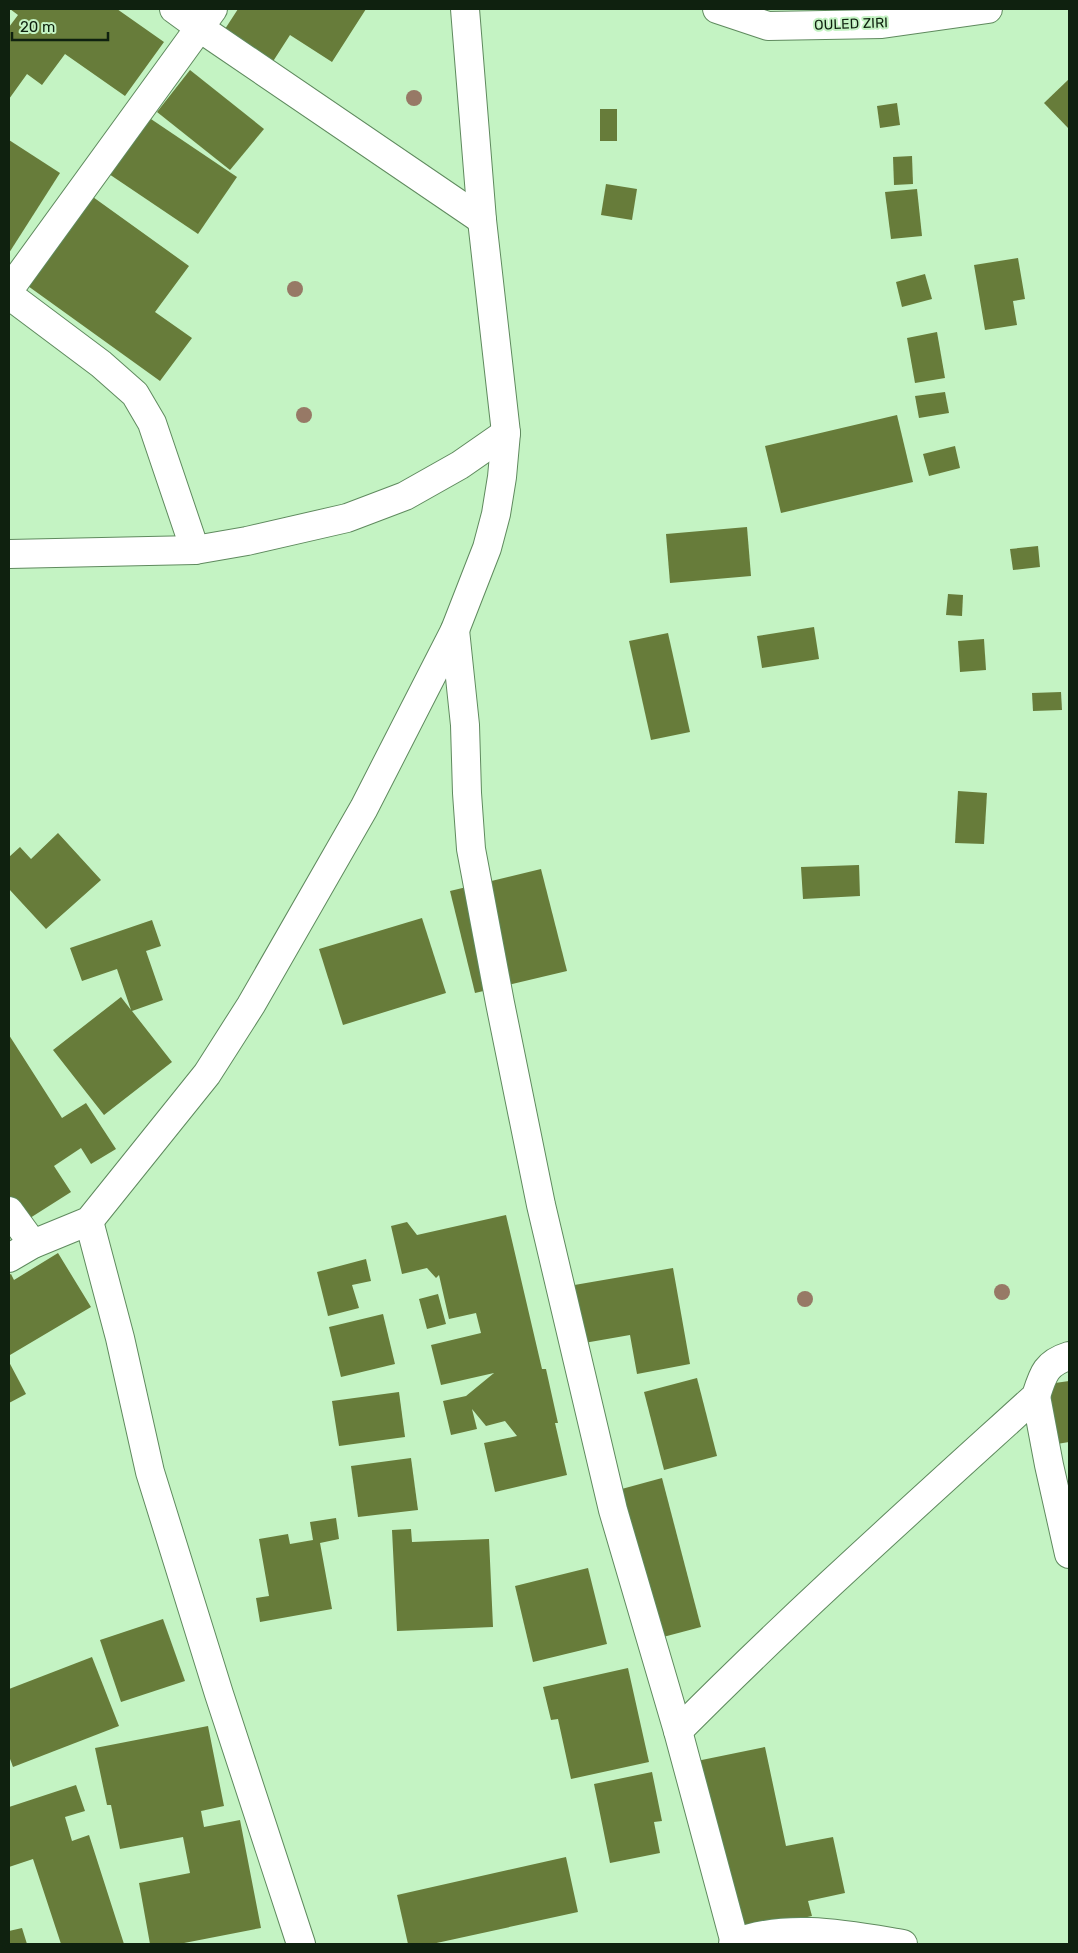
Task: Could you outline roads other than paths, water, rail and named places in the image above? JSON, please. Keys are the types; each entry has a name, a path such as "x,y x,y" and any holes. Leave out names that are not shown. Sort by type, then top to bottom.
{"street":[{"path":"174,9 206,19 482,220"},
{"path":"9,1258 33,1244 89,1221 207,1074 251,1005 364,808 455,630 487,548 496,514 506,433 482,220 465,9"},
{"name":"OULED ZIRI","path":"717,9 771,17 882,24 988,9"},
{"path":"9,290 206,19"},
{"path":"9,295 101,364 135,394 152,423 195,550"},
{"path":"9,554 195,550 247,541 348,518 405,496 460,465 506,433"},
{"path":"455,630 465,726 467,793 472,849 500,1003 541,1205 613,1510 678,1731 734,1944 769,1935 802,1932 854,1936 903,1944"},
{"path":"9,1211 33,1244"},
{"path":"89,1221 120,1338 150,1472 302,1944"},
{"path":"1069,1356 1054,1362 1044,1371 1036,1396 1069,1554"},
{"path":"678,1731 738,1670 842,1572 1036,1396"}]}
